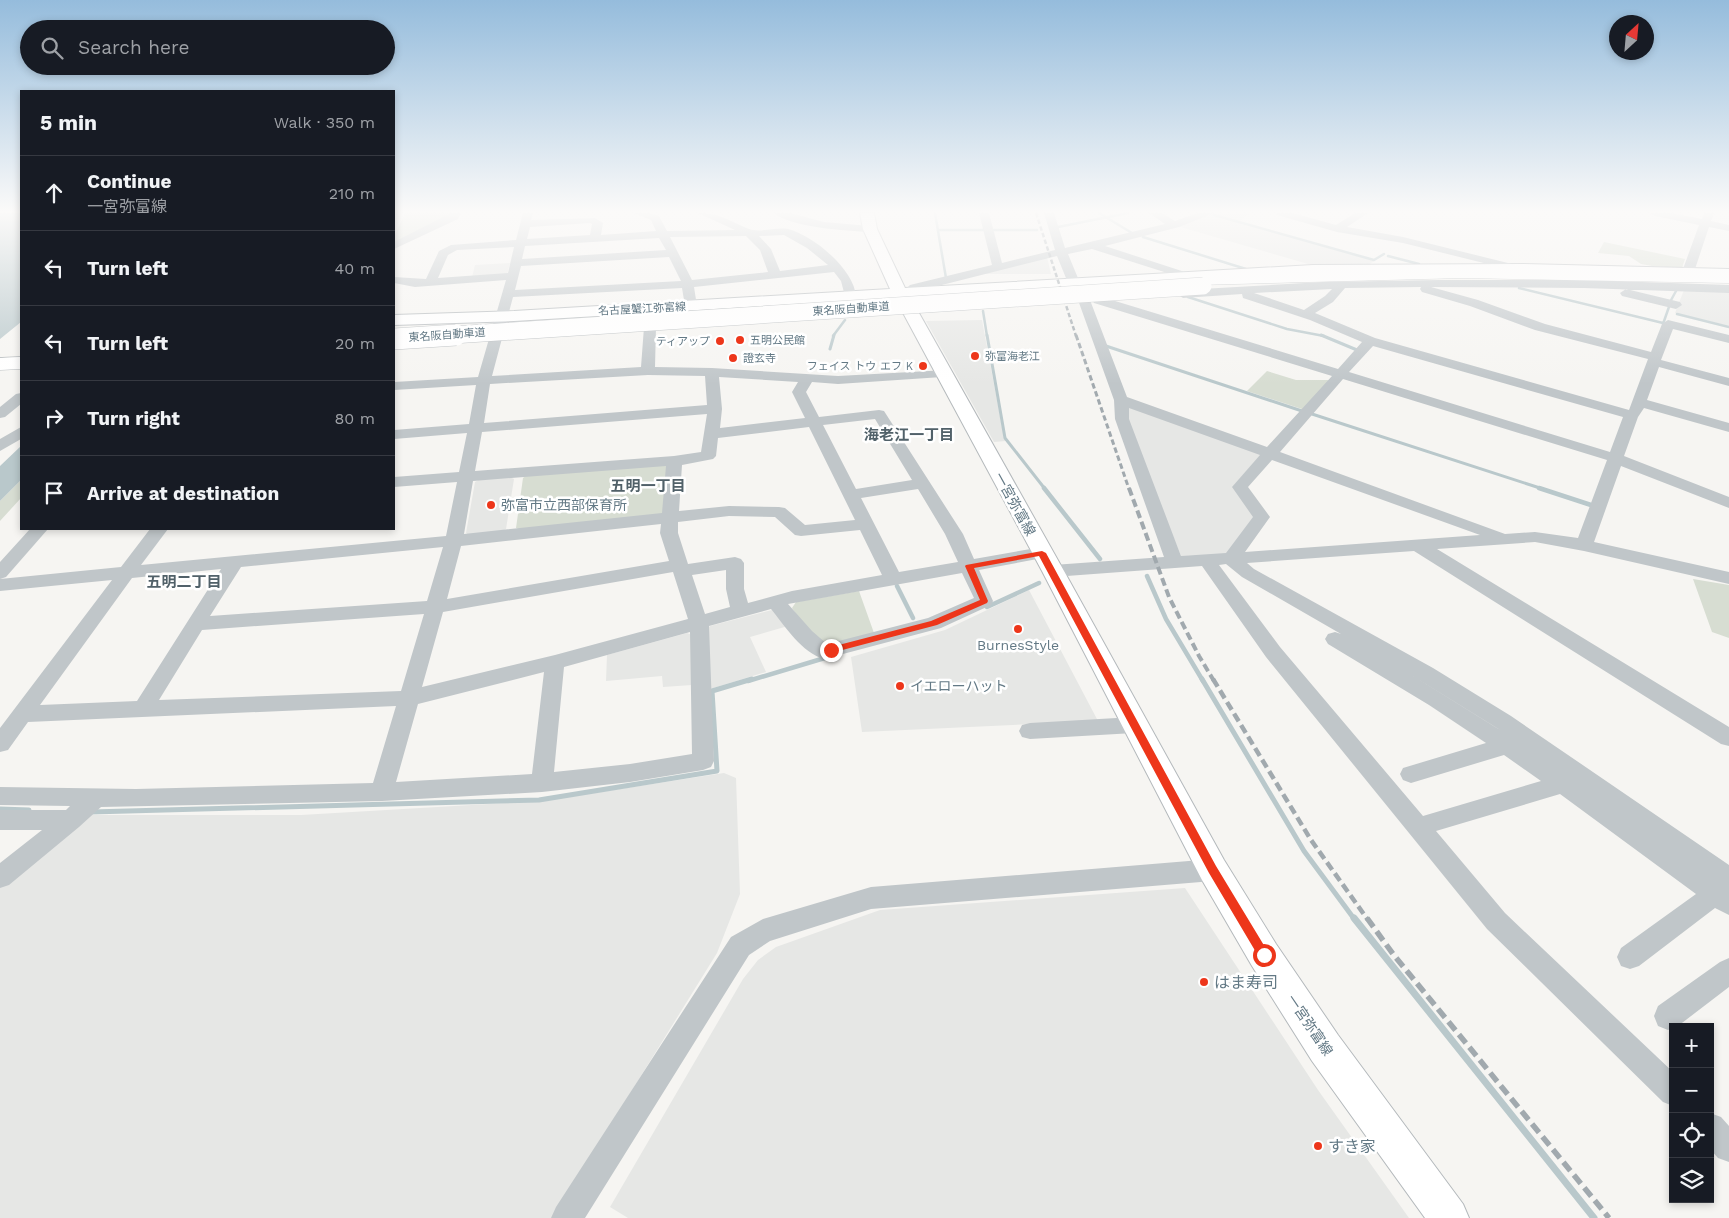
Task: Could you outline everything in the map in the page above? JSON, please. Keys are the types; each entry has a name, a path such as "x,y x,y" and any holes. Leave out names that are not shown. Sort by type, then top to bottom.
{"highway":[{"name":"東名阪自動車道","path":"395,331 1272,276 1514,272 1729,278"},
{"name":"東名阪自動車道","path":"395,338 1278,282 1530,278 1729,284"},
{"path":"0,356 20,354"},
{"path":"0,364 20,363"}],"main road":[{"name":"一宮弥富線","path":"892,270 942,373 1047,562 1212,870 1324,1048 1449,1218"},
{"name":"名古屋蟹江弥富線","path":"395,320 503,317 850,297 906,299 1074,283 1298,270"},
{"name":"名古屋蟹江弥富線","path":"1638,270 1729,273"}],"street":[{"path":"430,282 435,270"},
{"path":"382,792 454,541 484,381 514,270"},
{"path":"682,270 688,284 691,306"},
{"path":"774,270 775,274"},
{"path":"508,294 688,284 818,270"},
{"path":"838,270 848,283 850,297"},
{"path":"906,299 914,288 990,270"},
{"path":"1069,270 1074,283 1091,300 1121,400 1122,418 1175,563"},
{"path":"1169,270 1187,276"},
{"path":"395,280 415,283 513,276"},
{"path":"1411,284 1540,327 1729,382"},
{"path":"395,345 650,327 716,325 906,299 1091,300 1236,291 1411,284 1590,284 1729,289"},
{"path":"1590,284 1676,305"},
{"path":"1306,314 1328,299 1342,286"},
{"path":"1584,545 1615,458 1676,305 1680,287"},
{"path":"1236,291 1306,314 1370,341 1635,409 1729,428"},
{"path":"1091,300 1615,458 1729,503"},
{"path":"711,305 716,325"},
{"path":"1668,324 1729,339"},
{"path":"648,371 650,327"},
{"path":"1231,559 1262,517 1240,487 1370,341"},
{"path":"395,386 648,371 712,372 838,380 942,373"},
{"path":"395,482 674,461 708,456 715,409 712,372"},
{"path":"807,379 799,392 893,579"},
{"path":"0,414 20,398"},
{"path":"1121,400 1504,538"},
{"path":"395,434 715,409"},
{"path":"711,434 879,414 954,534 984,601 934,623 824,652 805,636 776,602"},
{"path":"0,446 20,433"},
{"path":"0,820 83,809 542,783 630,773 703,761 699,624 669,533 674,461"},
{"path":"851,495 922,483"},
{"path":"0,585 454,541 729,511 779,512 801,530 866,524"},
{"path":"0,573 38,530"},
{"path":"0,744 158,530"},
{"path":"22,714 410,698 699,624 792,597 969,566 1047,562 1175,563 1504,538 1544,538 1584,545 1729,578"},
{"path":"1417,545 1729,738"},
{"path":"1231,559 1248,573 1724,892"},
{"path":"1208,561 1214,573 1273,652 1496,921 1669,1088"},
{"path":"142,710 235,562"},
{"path":"196,624 435,607 681,568 735,563 735,589 741,612"},
{"path":"1350,641 1426,673 1504,722 1724,892"},
{"path":"542,783 555,662"},
{"path":"1030,731 1134,725"},
{"path":"1411,774 1506,746"},
{"path":"1418,828 1563,784"},
{"path":"0,796 83,809"},
{"path":"0,877 83,809"},
{"path":"567,1218 740,946 763,931 871,898 1212,870"},
{"path":"1630,957 1724,892"},
{"path":"1668,1016 1729,972"},
{"path":"1714,1132 1729,1147"}],"shaded area":[{"path":"0,270 20,270 20,323 0,339"},
{"path":"474,270 508,270 507,275 472,277"},
{"path":"996,270 1050,270 1051,274 979,274"},
{"path":"1684,290 1729,291 1729,326 1675,313"},
{"path":"982,320 1006,441 994,442 926,321"},
{"path":"1267,371 1296,380 1329,380 1305,410 1247,391"},
{"path":"1128,407 1259,452 1261,456 1235,487 1258,515 1228,555 1181,556 1128,424"},
{"path":"20,447 20,481 0,501 0,466"},
{"path":"664,464 668,466 665,512 660,515 522,530 516,528 523,478 527,475"},
{"name":"弥富市立西部保育所","path":"510,477 514,479 506,529 501,532 470,536 466,533 475,482 480,479"},
{"path":"20,481 20,499 0,521 0,501"},
{"path":"1693,579 1729,585 1729,638 1712,632"},
{"path":"1029,590 1098,721 862,732 851,657 945,630"},
{"path":"859,591 874,633 845,641 835,643 819,639 802,623 792,608 796,602"},
{"path":"772,610 778,612 788,626 750,637 766,672 710,689 706,631 710,626"},
{"path":"687,633 692,635 692,685 663,687 662,676 606,681 607,655"},
{"path":"724,773 736,778 740,894 717,953 553,1218 0,1218 0,885 88,815 301,815 542,801"},
{"path":"1185,888 1318,1090 1409,1218 628,1218 610,1207 743,979 758,960 776,947 880,910"}],"waterway":[{"path":"945,270 946,278"},
{"path":"1519,288 1663,323"},
{"path":"1670,302 1676,291"},
{"path":"1188,297 1287,329 1323,336"},
{"path":"1663,324 1670,304"},
{"path":"983,311 987,336"},
{"path":"1677,314 1729,327"},
{"path":"833,336 845,320"},
{"path":"830,349 834,335"},
{"path":"987,335 1005,438 1045,489"},
{"path":"1323,336 1357,350"},
{"path":"1106,346 1302,411"},
{"path":"1312,414 1543,489"},
{"path":"1044,488 1100,559"},
{"path":"1539,488 1591,505"},
{"path":"1147,576 1166,619 1203,681"},
{"path":"987,607 1039,583"},
{"path":"897,586 913,618"},
{"path":"748,681 828,657"},
{"path":"91,812 539,800 717,771 712,691 752,679"},
{"path":"1202,679 1304,851 1355,920"},
{"path":"0,809 29,810"},
{"path":"1354,918 1594,1218"}],"railway":[{"path":"1054,270 1076,336"},
{"path":"1076,335 1129,489"},
{"path":"1129,488 1169,597 1214,681"},
{"path":"1213,679 1311,840 1368,920"},
{"path":"1367,918 1393,954 1609,1218"}],"place":[{"name":"五明公民館","path":"740,340"},
{"name":"ティアップ","path":"720,341"},
{"name":"弥富海老江","path":"975,356"},
{"name":"證玄寺","path":"733,358"},
{"name":"フェイス トウ エフ K","path":"923,366"},
{"name":"弥富市立西部保育所","path":"491,505"},
{"name":"BurnesStyle","path":"1018,629"},
{"name":"イエローハット","path":"900,686"},
{"name":"はま寿司","path":"1204,982"},
{"name":"すき家","path":"1318,1146"}],"district":[{"name":"海老江一丁目","path":"909,435"},
{"name":"五明一丁目","path":"648,486"},
{"name":"五明二丁目","path":"184,582"}],"route":[{"path":"831,650 934,623 984,601 969,566 1042,553 1212,870 1264,955"}]}
